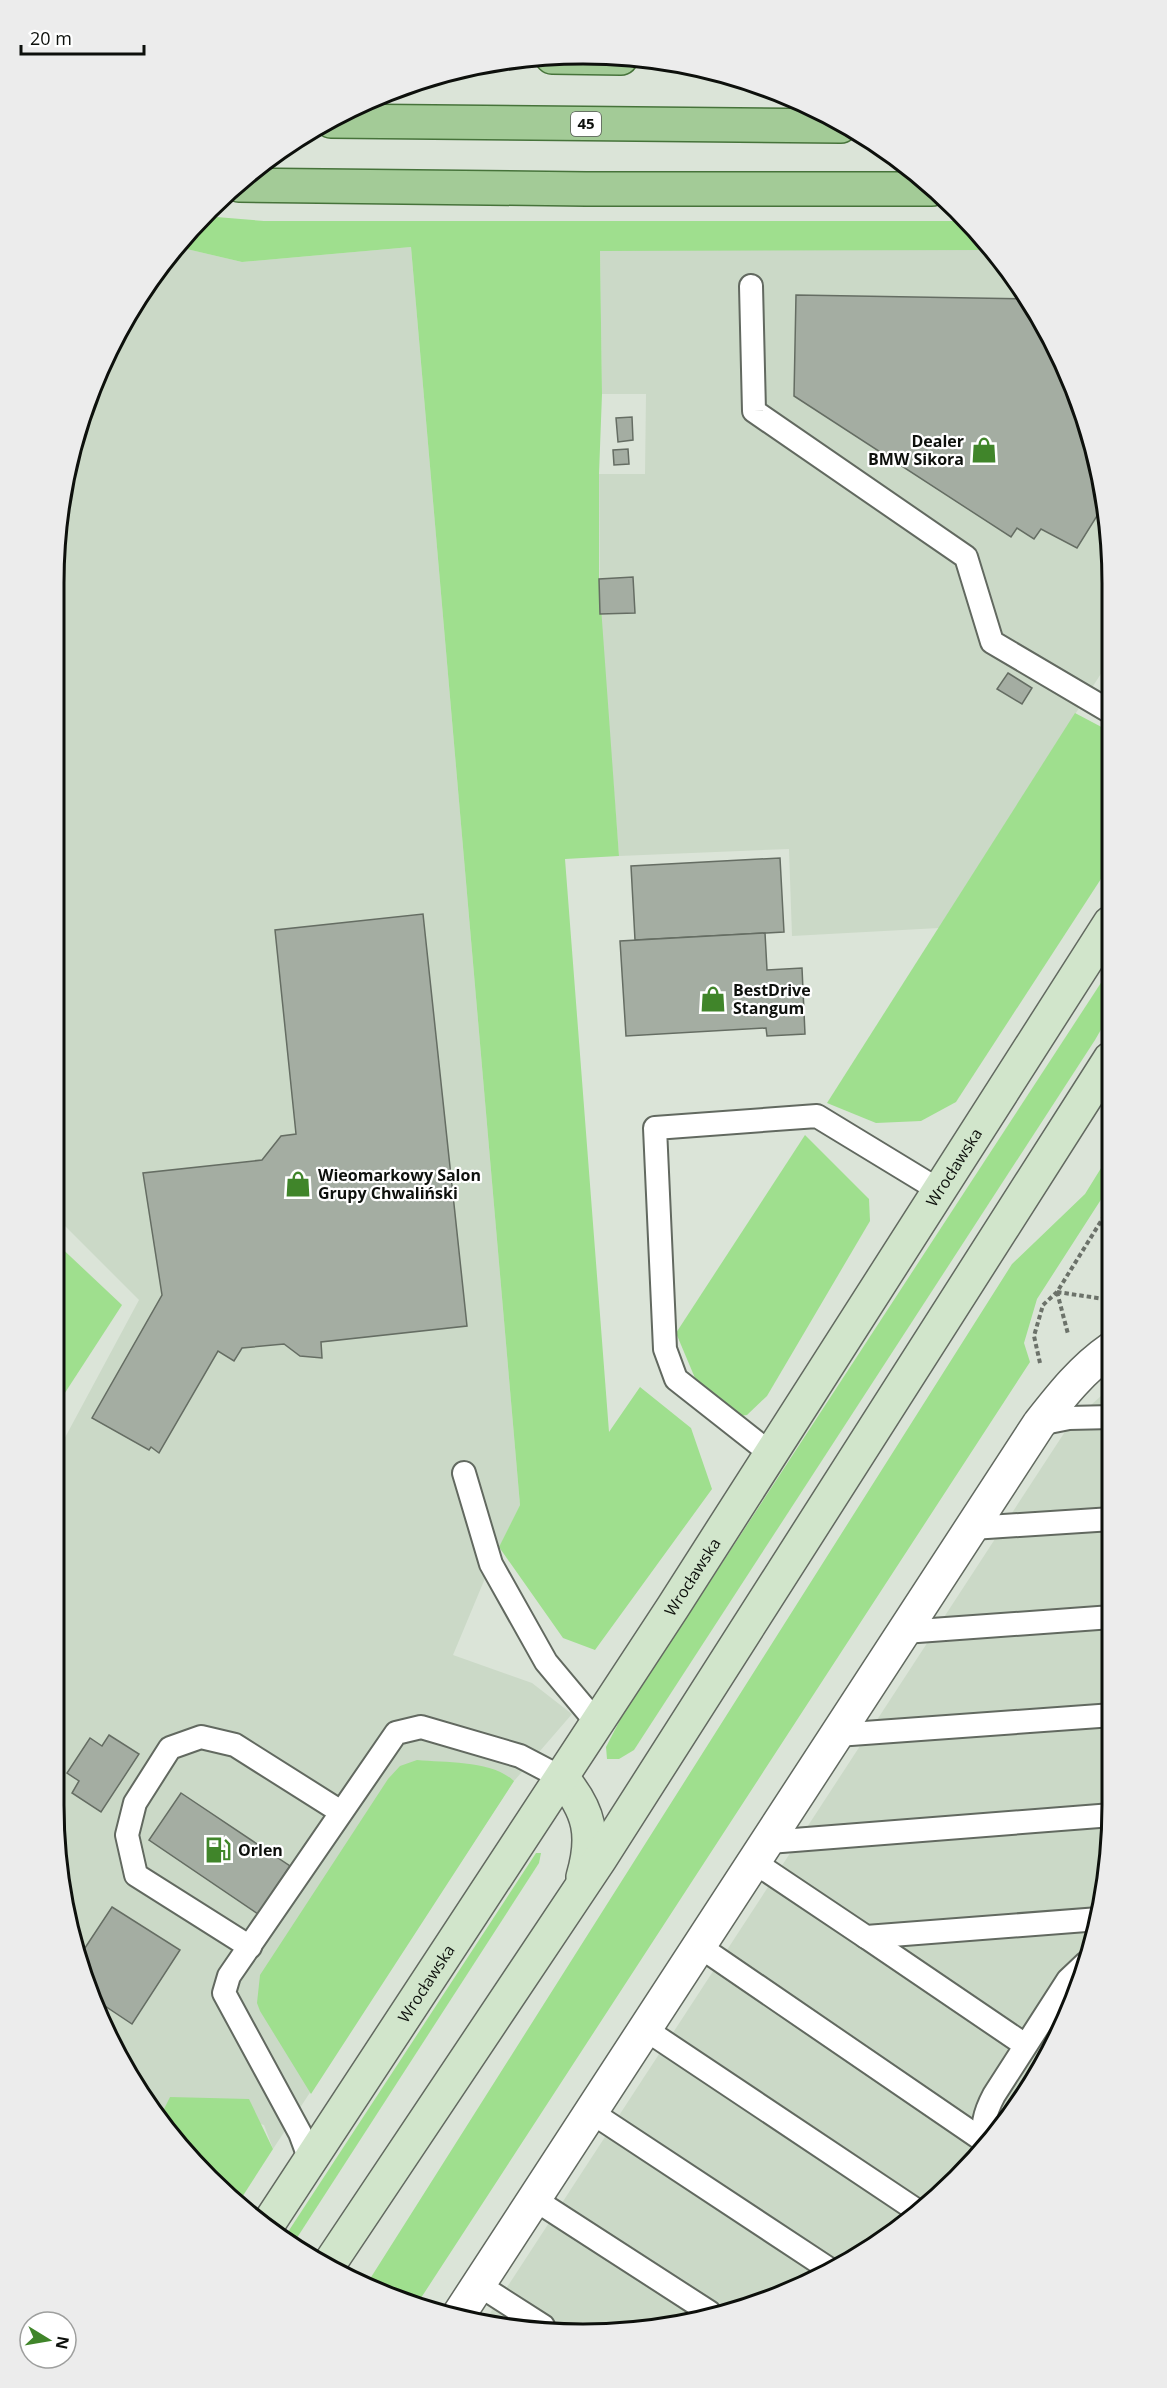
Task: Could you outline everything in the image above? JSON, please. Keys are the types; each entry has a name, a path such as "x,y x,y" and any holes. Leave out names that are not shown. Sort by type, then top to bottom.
{"main road":[{"name":"45","path":"348,121 828,126"},
{"path":"251,185 586,189 921,189"},
{"name":"Wrocławska","path":"272,2219 562,1778 937,1189 1102,935"},
{"path":"333,2259 580,1888 1102,1072"},
{"path":"562,1778 580,1799 588,1827 589,1857 580,1888"}],"street":[{"path":"463,2309 1039,1424 1070,1385 1102,1355"}],"lane":[{"path":"751,286 754,411 966,557 992,642 1102,707"},
{"path":"770,1453 676,1379 665,1349 655,1128 817,1116 937,1189"},
{"path":"1039,1424 1069,1418 1102,1417"},
{"path":"464,1473 491,1564 546,1662 597,1723"},
{"path":"972,1528 1102,1520"},
{"path":"904,1632 1102,1618"},
{"path":"837,1735 1102,1716"},
{"path":"310,2160 300,2133 224,1993 229,1976 396,1733 408,1728 421,1727 520,1756 562,1778"},
{"path":"250,1947 136,1875 127,1835 135,1803 170,1748 201,1737 235,1745 340,1812"},
{"path":"761,1852 1102,1816"},
{"path":"761,1852 866,1937 1026,2045"},
{"path":"866,1937 1090,1920"},
{"path":"699,1946 979,2140"},
{"path":"983,2135 982,2127 986,2110 1068,1980 1074,1975"},
{"path":"645,2029 911,2206"},
{"path":"591,2112 823,2265"},
{"path":"534,2199 705,2309"},
{"path":"479,2285 535,2321"}],"path":[{"path":"1046,1365 1039,1362 1034,1336 1043,1305 1056,1292 1102,1219"},
{"path":"1056,1292 1102,1299"},
{"path":"1056,1292 1070,1342"}],"shaded area":[{"path":"411,247 520,1505 491,1564 453,1655 532,1683 572,1714 514,1781 273,2149 264,2125 171,2097 164,2109 134,2064 104,2003 82,1939 74,1906 64,1804 64,1439 139,1300 64,1225 64,584 69,516 82,449 104,385 118,354 152,295 187,249 242,262"},
{"path":"600,250 981,250 1015,295 1049,354 1063,385 1085,449 1093,482 1101,550 1102,672 939,928 792,936 789,849 619,856 600,614 599,474 645,474 646,394 602,394"},
{"path":"1102,1395 1101,1838 1093,1906 1075,1971 1049,2034 1015,2093 974,2147 926,2195 872,2236 843,2254 782,2284 718,2306 651,2319 584,2324 489,2315 1070,1424"}],"green space":[{"path":"217,217 264,221 954,221 981,250 600,251 602,394 599,579 619,856 565,859 609,1432 640,1387 691,1428 712,1489 595,1650 563,1638 499,1547 520,1505 411,247 242,262 187,249"},
{"path":"1075,713 1102,727 1102,877 956,1102 921,1121 876,1123 827,1103"},
{"path":"1102,981 1102,1028 1095,1040 634,1750 619,1759 607,1759 606,1747 621,1718"},
{"path":"805,1135 869,1199 870,1221 767,1396 747,1415 733,1417 695,1378 676,1333"},
{"path":"1102,1167 1102,1198 1037,1299 1024,1343 1030,1362 421,2297 371,2278 1012,1264 1085,1194"},
{"path":"64,1250 122,1305 64,1394"},
{"path":"417,1760 481,1766 504,1774 514,1781 311,2094 260,2011 257,2003 260,1975 388,1779 400,1766"},
{"path":"536,1853 541,1853 539,1863 297,2237 288,2231"},
{"path":"170,2097 249,2099 273,2149 243,2196 193,2147 164,2109"}],"building":[{"name":"Dealer BMW Sikora","path":"796,295 1017,299 1049,354 1075,417 1093,482 1098,515 1077,548 1041,529 1034,539 1017,528 1011,537 794,396"},
{"path":"632,417 633,440 618,442 616,418"},
{"path":"628,449 629,464 614,465 613,450"},
{"path":"633,577 635,613 600,614 599,579"},
{"path":"1008,673 1032,688 1022,704 997,689"},
{"path":"780,858 784,932 635,940 631,866"},
{"name":"Wieomarkowy Salon Grupy Chwaliński","path":"423,914 467,1326 321,1342 322,1358 300,1356 284,1344 242,1348 234,1361 218,1351 159,1453 151,1447 149,1450 92,1418 162,1295 143,1173 262,1160 281,1136 296,1134 275,930"},
{"name":"BestDrive Stangum","path":"765,933 767,970 802,968 805,1034 767,1036 766,1028 626,1036 620,941"},
{"path":"109,1735 139,1754 101,1812 72,1793 79,1781 67,1773 90,1738 102,1746"},
{"path":"181,1793 290,1866 258,1914 149,1840"},
{"path":"112,1907 180,1950 132,2024 106,2006 85,1948"}],"place":[{"name":"Dealer BMW Sikora","path":"984,450"},
{"name":"BestDrive Stangum","path":"713,999"},
{"name":"Wieomarkowy Salon Grupy Chwaliński","path":"298,1184"},
{"name":"Orlen","path":"218,1850"}]}
